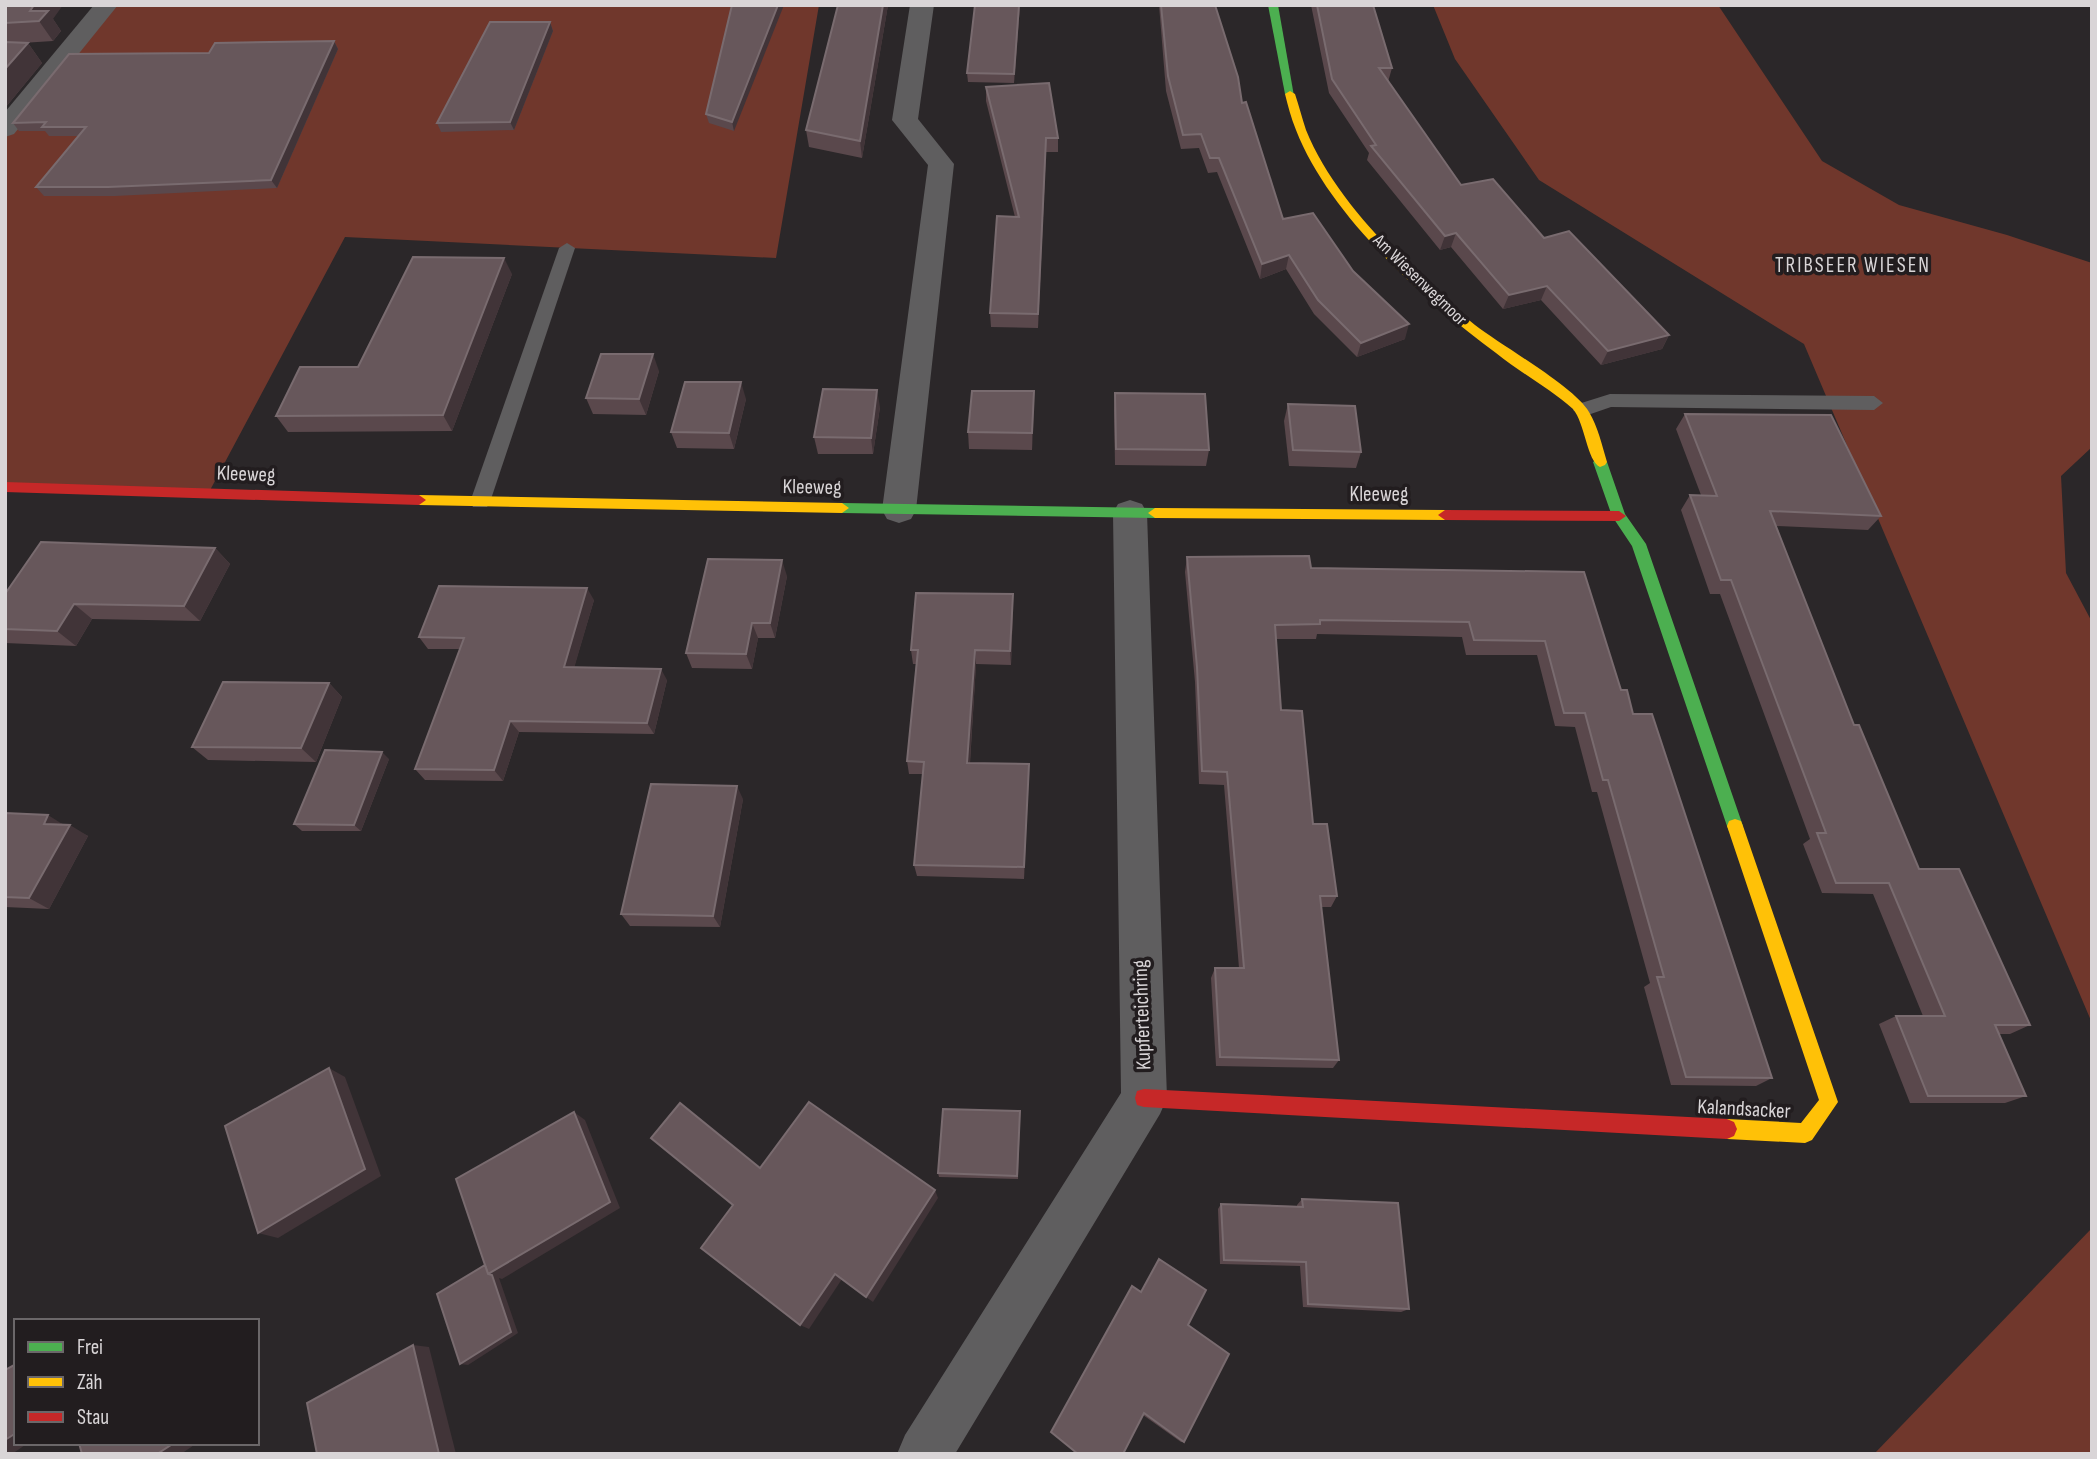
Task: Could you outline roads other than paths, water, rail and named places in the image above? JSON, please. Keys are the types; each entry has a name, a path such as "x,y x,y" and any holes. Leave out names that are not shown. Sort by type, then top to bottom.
{"street":[{"path":"5,129 107,5"},
{"path":"898,510 941,164 905,120 922,5"},
{"name":"Am Wiesenwegmoor","path":"1273,5 1293,110 1322,169 1373,237 1453,316 1582,410"},
{"path":"44,51 70,50"},
{"path":"1582,410 1619,516"},
{"name":"Kleeweg","path":"5,487 480,502 898,510 1619,516"},
{"name":"Kupferteichring","path":"924,1454 1144,1098 1130,513"},
{"name":"Kalandsacker","path":"1144,1098 1805,1133 1829,1102 1639,544 1619,516"}],"lane":[{"path":"480,502 567,248"},
{"path":"1582,410 1610,400 1874,403"}],"district":[{"name":"TRIBSEER WIESEN","path":"1853,265"}]}
